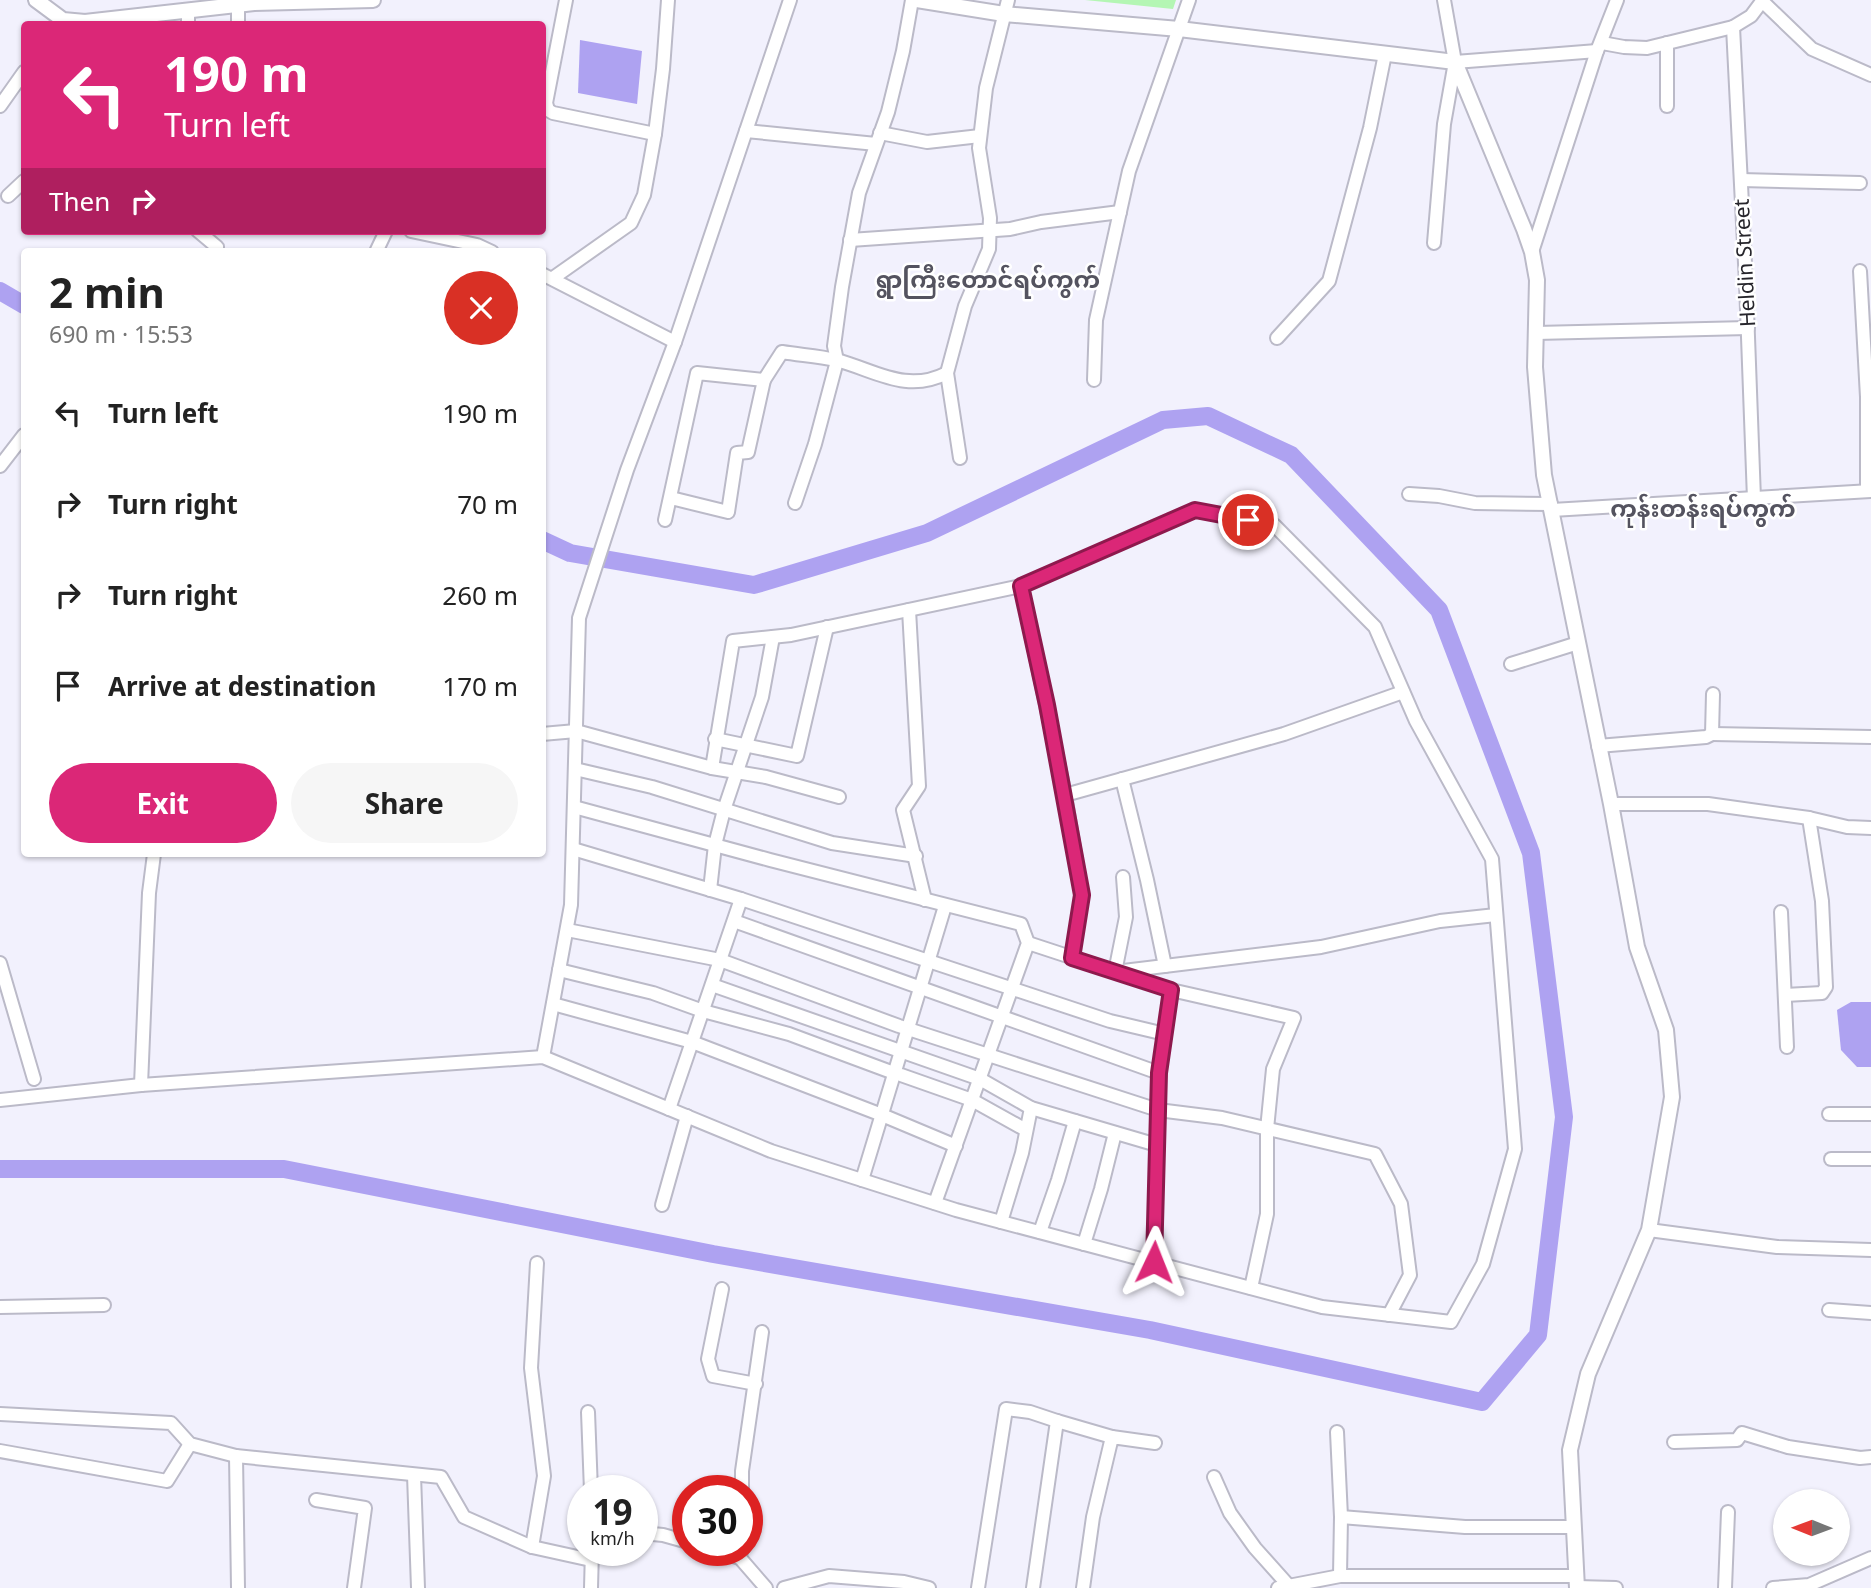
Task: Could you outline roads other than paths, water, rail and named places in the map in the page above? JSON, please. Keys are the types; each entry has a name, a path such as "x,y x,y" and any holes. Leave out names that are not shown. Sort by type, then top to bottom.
{"main road":[{"path":"36,0 60,21"},
{"path":"119,21 188,18 253,2 373,0"},
{"path":"915,0 1006,7 1454,62 1532,252 1537,280 1535,367 1544,475 1611,804 1637,947 1668,1043 1672,1097 1649,1230 1588,1374 1570,1450 1577,1584"}],"street":[{"path":"566,0 546,103 548,110 655,134"},
{"path":"547,276 631,223 644,195 663,69 668,0"},
{"path":"543,1057 571,905 579,618 627,470 675,342 790,0"},
{"path":"795,503 816,444 837,360 834,346 859,193 878,139 915,0"},
{"path":"1094,380 1096,320 1129,171 1189,0"},
{"path":"1434,243 1444,124 1454,62 1444,0"},
{"path":"1532,252 1617,0"},
{"path":"1454,62 1599,47 1647,48 1733,27 1751,16 1763,1 1812,49 1871,75"},
{"path":"238,5 238,21"},
{"path":"960,458 947,373 965,306 989,249 990,218 978,148 986,88 1006,7"},
{"name":"Heldin Street","path":"1733,27 1754,499"},
{"path":"1667,43 1667,106"},
{"path":"1277,338 1329,281 1370,128 1385,54"},
{"path":"0,106 21,76"},
{"path":"746,131 928,142 980,136"},
{"path":"1741,180 1860,184"},
{"path":"8,196 21,184"},
{"path":"850,240 1010,229 1041,222 1120,212"},
{"path":"203,235 217,248"},
{"path":"430,235 483,248"},
{"path":"1409,494 1475,503 1551,507 1754,499 1869,491 1868,409 1860,271"},
{"path":"547,276 675,342"},
{"path":"1536,333 1748,328"},
{"path":"671,498 728,512 737,453 748,452 764,380 782,352 837,360 889,378 929,382 947,373"},
{"path":"665,520 697,373 764,380"},
{"path":"0,466 21,439"},
{"path":"0,1100 141,1085 543,1057 771,1151 935,1203 1322,1307 1451,1322 1483,1264 1515,1149 1492,859 1416,721 1375,627 1274,525 1195,510 1021,586 827,627 733,641 712,768"},
{"path":"1021,586 1065,795 1082,895 1072,958"},
{"path":"909,610 919,786 903,810 925,900"},
{"path":"715,739 797,757 827,627"},
{"path":"710,890 715,845 762,697 773,637"},
{"path":"1511,664 1578,643"},
{"path":"1065,795 1284,734 1403,692"},
{"path":"1712,734 1713,694"},
{"path":"546,734 576,731 712,768 765,777 839,797"},
{"path":"1598,746 1706,737 1712,734 1871,737"},
{"path":"575,769 652,787 832,843 916,856"},
{"path":"1122,779 1165,966"},
{"path":"1611,804 1708,804 1809,818 1847,827 1871,828"},
{"path":"574,807 1021,924 1028,943 935,1203"},
{"path":"1785,995 1822,993 1826,987 1822,901 1809,818"},
{"path":"573,849 929,960 1110,1021 1165,1034"},
{"path":"141,1085 149,893 154,857"},
{"path":"1115,972 1126,917 1123,877"},
{"path":"669,1109 741,900"},
{"path":"862,1180 897,1074 946,906"},
{"path":"1781,912 1787,1047"},
{"path":"1115,972 1321,947 1440,921 1496,915"},
{"path":"734,920 1159,1073"},
{"path":"567,930 720,960 908,1029 1158,1110 1222,1118 1375,1154 1401,1204 1410,1275 1389,1315"},
{"path":"1028,943 1171,990 1294,1018 1273,1069 1267,1129 1267,1214 1251,1288"},
{"path":"0,966 34,1079"},
{"path":"559,970 653,993 703,1011 789,1034 972,1100 1026,1130"},
{"path":"712,985 980,1079 1031,1108 1157,1145"},
{"path":"1154,1262 1159,1073 1171,990"},
{"path":"553,1004 692,1042 956,1146"},
{"path":"1002,1222 1031,1108"},
{"path":"1829,1114 1871,1114"},
{"path":"662,1205 687,1116"},
{"path":"1040,1232 1075,1121"},
{"path":"1084,1244 1115,1133"},
{"path":"1831,1159 1871,1158"},
{"path":"1649,1230 1777,1247 1871,1250"},
{"path":"532,1546 544,1476 531,1368 537,1263"},
{"path":"722,1289 708,1359 713,1376 756,1384"},
{"path":"0,1307 104,1305"},
{"path":"1829,1310 1871,1314"},
{"path":"742,1475 762,1332"},
{"path":"978,1588 990,1496 1006,1409 1030,1412 1112,1437 1155,1443"},
{"path":"589,1412 591,1475"},
{"path":"0,1413 171,1423 190,1444 236,1456 441,1478 464,1517 532,1546 567,1551"},
{"path":"1033,1588 1057,1421"},
{"path":"1337,1432 1341,1517 1340,1576"},
{"path":"1674,1442 1737,1440 1742,1433 1788,1447 1860,1458 1871,1457"},
{"path":"1083,1588 1093,1517 1112,1437"},
{"path":"0,1451 167,1481 190,1444"},
{"path":"236,1456 238,1588"},
{"path":"414,1475 418,1588"},
{"path":"1214,1477 1230,1513 1283,1587 1340,1576 1577,1584 1616,1588"},
{"path":"316,1500 365,1508 354,1588"},
{"path":"1725,1588 1728,1512"},
{"path":"1341,1517 1465,1527 1574,1527"},
{"path":"1773,1588 1809,1587 1871,1558"},
{"path":"591,1588 592,1566"},
{"path":"749,1566 766,1588"},
{"path":"784,1588 829,1576 904,1582 929,1588"}],"waterway":[{"path":"0,291 21,303"},
{"path":"0,1169 284,1169 713,1254 1150,1330 1482,1402 1538,1335 1564,1117 1531,853 1439,610 1291,455 1208,416 1163,420 927,533 754,585 570,553 546,542"}],"district":[{"name":"ရွာကြီးတောင်ရပ်ကွက်","path":"988,278"},
{"name":"ကုန်းတန်းရပ်ကွက်","path":"1703,507"}]}
